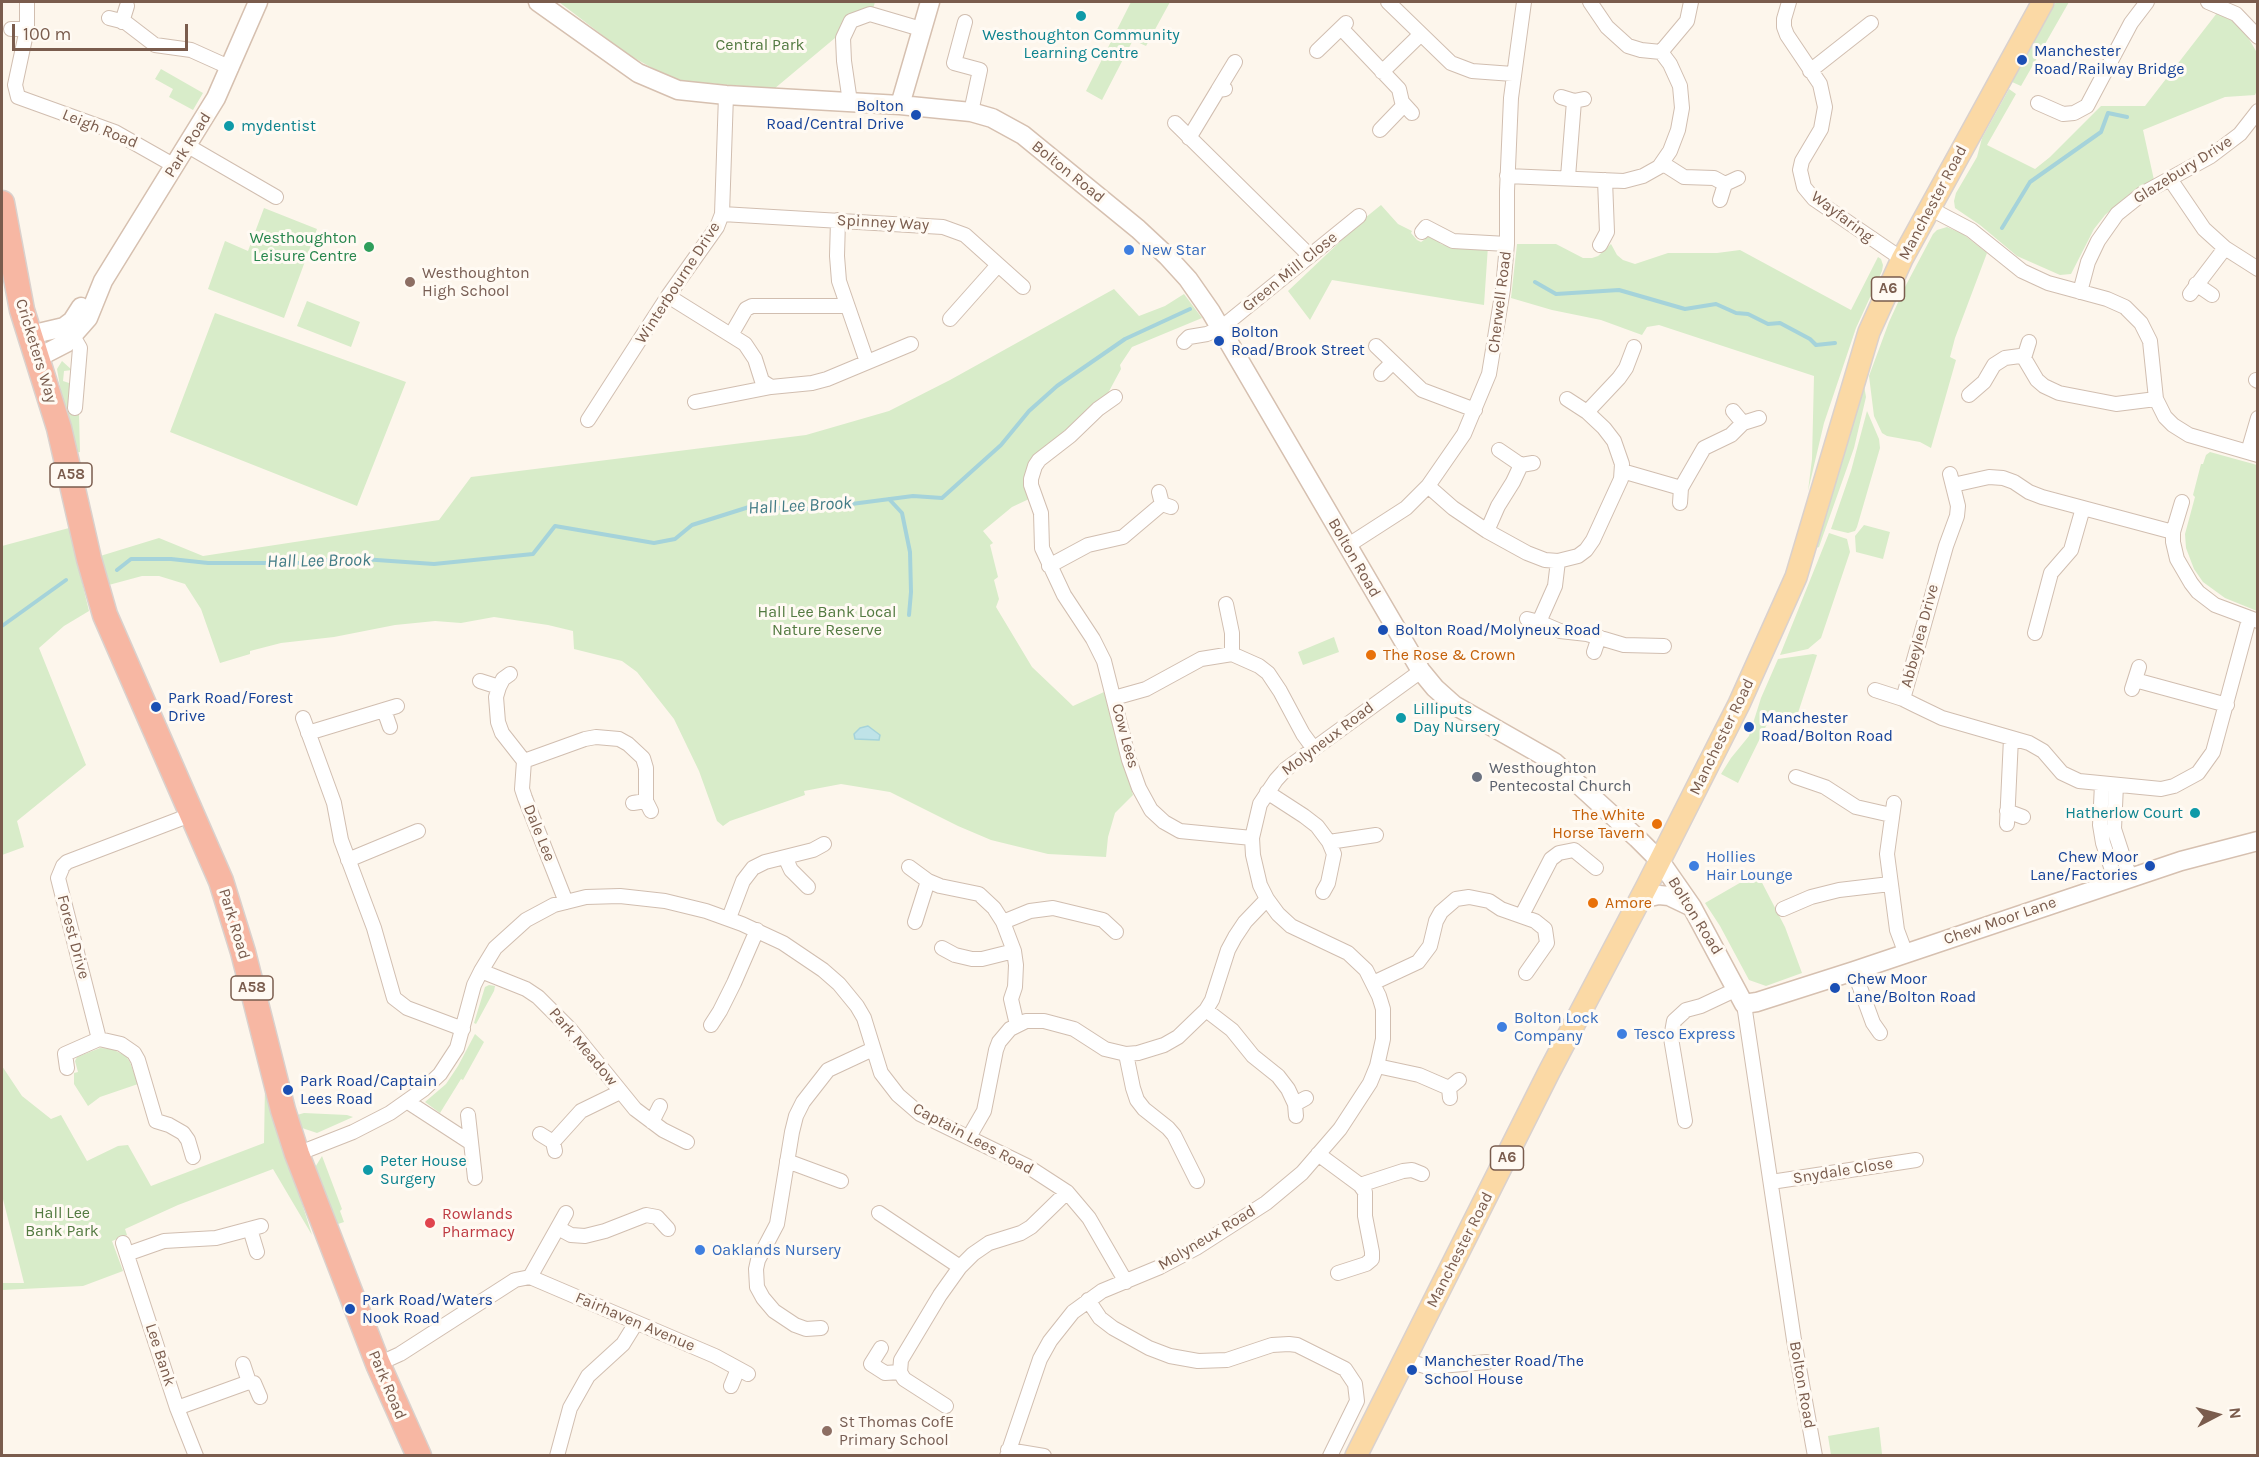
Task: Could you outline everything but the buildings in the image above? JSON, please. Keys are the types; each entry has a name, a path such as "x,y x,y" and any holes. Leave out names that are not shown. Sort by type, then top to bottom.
{"highway":[{"name":"Cricketers Way","path":"2,203 17,287 59,428"},
{"name":"Park Road","path":"59,428 89,559 105,615 221,880 297,1154 378,1364 419,1455"}],"main road":[{"name":"Park Road","path":"70,331 88,318 103,280 216,98 258,2"},
{"name":"Bolton Road","path":"538,2 651,80 678,90 900,105 971,112 1001,121 1023,135 1138,229 1188,279 1221,328 1421,671 1454,705 1554,762 1660,861 1692,907 1739,997"},
{"path":"900,105 930,2"},
{"name":"Manchester Road","path":"1356,1455 1549,1072 1660,861 1739,704 1796,577 1869,332 1902,259 2043,2"},
{"path":"34,347 70,331"},
{"name":"Chew Moor Lane","path":"1739,997 1757,1002 2123,880 2192,858 2258,841"},
{"path":"1640,899 1669,896 1692,907"}],"street":[{"path":"11,29 27,29 27,2"},
{"path":"1388,2 1451,63 1464,69 1513,74"},
{"name":"Cherwell Road","path":"1347,546 1406,508 1428,486 1456,447 1475,410 1494,357 1507,244 1507,176 1513,74 1524,2"},
{"path":"1507,176 1634,179 1652,171 1662,163 1670,151 1678,130 1682,108 1680,86 1670,64 1661,52 1628,46 1607,27 1590,2"},
{"name":"Wayfaring","path":"1789,2 1784,27 1823,92 1825,115 1821,129 1802,160 1800,170 1804,187 1814,199 1902,259"},
{"path":"2038,102 2062,119 2087,106 2131,23 2147,2"},
{"path":"2208,2 2236,14 2258,38"},
{"path":"127,6 116,20 155,45 191,50 231,68"},
{"path":"1661,52 1682,29 1694,8"},
{"path":"850,102 843,61 844,34 853,19 870,14 921,29"},
{"path":"965,22 954,63 980,70 971,112"},
{"path":"1810,71 1871,23"},
{"path":"1317,51 1344,25 1382,72 1399,89 1408,109 1380,130"},
{"name":"Leigh Road","path":"27,29 15,85 18,97 115,132 175,166"},
{"path":"1859,32 1869,43"},
{"path":"1382,72 1421,34"},
{"path":"1190,138 1222,90 1235,62"},
{"name":"Winterbourne Drive","path":"588,420 668,296 717,227 722,214 726,95"},
{"path":"1568,177 1573,99"},
{"name":"Glazebury Drive","path":"2080,292 2088,262 2098,241 2117,214 2142,194 2211,156 2240,134 2258,111"},
{"path":"1174,123 1310,256"},
{"path":"188,146 276,197"},
{"path":"1662,163 1684,177 1732,181 1720,200"},
{"path":"2170,179 2204,229 2225,248 2258,269"},
{"path":"1600,245 1613,234 1605,180"},
{"path":"1929,208 1971,230 2022,271 2048,283 2107,299 2125,308 2141,323 2150,341 2156,399 2165,417 2173,425 2198,438 2253,453 2258,418"},
{"name":"Spinney Way","path":"722,214 944,226 965,235 1023,287"},
{"name":"Green Mill Close","path":"1221,328 1359,216"},
{"path":"838,220 839,281 867,362"},
{"path":"1422,232 1426,227 1453,241 1507,244"},
{"path":"2212,295 2193,289 2225,248"},
{"path":"950,318 998,265"},
{"path":"668,296 745,344 751,351 762,381 771,387"},
{"path":"731,335 750,306 846,306"},
{"path":"1186,336 1207,334 1221,328"},
{"path":"70,331 80,348 71,377 75,408"},
{"path":"2029,342 2024,358 2037,380 2059,393 2116,404 2156,399"},
{"path":"695,402 771,387 813,383 911,344"},
{"path":"1376,346 1422,390 1475,410"},
{"path":"1587,412 1619,378 1632,371 1634,347"},
{"path":"1969,395 1981,385 1994,364 2012,357 2024,358"},
{"path":"1381,374 1392,363"},
{"path":"1428,486 1486,531 1527,554 1545,560 1558,561 1578,556 1593,540 1622,471 1620,454 1614,441 1587,412 1567,399"},
{"name":"Cow Lees","path":"1114,402 1098,409 1070,436 1039,460 1032,474 1031,485 1041,513 1042,548 1064,595 1100,650 1109,675 1129,760 1145,800 1158,817 1172,828 1188,833 1252,838"},
{"path":"1733,411 1743,423"},
{"path":"1680,502 1681,488 1704,448 1731,435 1743,423 1760,418"},
{"path":"2194,453 2198,438"},
{"path":"1486,531 1498,506 1527,464 1499,450"},
{"path":"1622,471 1681,488"},
{"name":"Abbeylea Drive","path":"2173,532 2042,497 2002,478 1952,479 1958,516 1946,546 1903,699 1942,718 2037,746 2067,777 2102,784 2161,789 2174,786 2198,773 2213,752 2253,620"},
{"path":"1049,566 1088,544 1123,537 1164,501"},
{"path":"2182,502 2173,532 2177,559 2198,592 2215,605 2253,620"},
{"path":"2035,633 2051,573 2071,550 2084,508"},
{"path":"1558,561 1555,585 1533,621 1560,631 1599,637 1624,645 1664,646"},
{"path":"1215,619 1228,610 1232,633 1232,654"},
{"path":"1594,652 1599,637"},
{"path":"1114,698 1146,690 1201,659 1232,654 1259,666 1268,674 1314,749"},
{"name":"Molyneux Road","path":"1008,1453 1040,1359 1060,1326 1102,1290 1160,1267 1224,1232 1283,1189 1302,1173 1359,1103 1377,1066 1384,1024 1383,1009 1373,983 1366,970 1348,953 1291,926 1278,914 1267,899 1255,869 1252,838 1258,812 1267,792 1286,769 1421,671"},
{"path":"510,674 503,679 496,697 498,722 502,733 524,761 596,737 619,739 636,750 646,768 644,805"},
{"path":"2136,678 2227,705"},
{"path":"480,681 499,687"},
{"path":"1875,690 1903,699"},
{"path":"308,733 398,706"},
{"path":"384,710 390,727"},
{"path":"303,718 335,807 339,833 348,860 374,928 390,991 394,998 407,1008 463,1029"},
{"path":"2011,738 2007,817 2023,817"},
{"name":"Dale Lee","path":"524,761 522,789 566,902"},
{"path":"1796,777 1810,789 1825,788 1856,807 1893,809 1887,854 1897,930 1906,954"},
{"path":"2102,784 2100,825 2103,843 2123,880"},
{"path":"2116,785 2114,829 2123,880"},
{"path":"1267,792 1317,826 1329,842 1334,855 1330,888"},
{"name":"Forest Drive","path":"99,1039 59,886 60,871 68,861 193,814"},
{"path":"348,860 420,830"},
{"path":"1329,842 1376,835"},
{"path":"729,918 743,881 753,868 765,862 813,850 824,844"},
{"path":"1522,915 1551,859 1558,853 1574,850 1596,868"},
{"path":"785,857 792,870 808,887"},
{"path":"909,867 928,881 952,890 981,895 987,899 1003,922 1014,951 1016,965 1015,987 1011,999 1017,1025"},
{"path":"915,922 928,881"},
{"path":"1784,909 1802,907 1839,890 1890,884"},
{"path":"1373,983 1418,962 1430,946 1436,921 1454,893 1478,897 1501,909 1541,924 1547,937 1547,943 1531,970"},
{"name":"Captain Lees Road","path":"297,1154 353,1132 408,1102 432,1082 450,1061 457,1048 474,985 481,971 495,948 526,920 566,902 603,896 643,898 687,906 729,918 803,955 839,984 853,1000 864,1018 881,1073 892,1089 908,1105 935,1122 1027,1166 1067,1192 1089,1218 1126,1282"},
{"path":"969,1137 984,1111 999,1042 1010,1029 1035,1020 1064,1026 1105,1048 1126,1054 1138,1053 1164,1044 1178,1036 1206,1010 1212,1000 1228,950 1235,937 1245,922 1267,899"},
{"path":"1003,922 1030,911 1053,908 1103,920 1116,932"},
{"path":"711,1025 725,1014 757,930"},
{"path":"941,947 955,955 972,959 982,959 1014,951"},
{"name":"Park Meadow","path":"481,971 526,989 549,1006 635,1109 651,1122 687,1142"},
{"path":"1854,971 1873,1023 1880,1035"},
{"path":"1685,1121 1670,1064 1671,1030 1674,1021 1686,1010 1739,997"},
{"name":"Bolton Road","path":"1739,997 1771,1182 1794,1340 1815,1455"},
{"path":"1206,1010 1232,1030 1253,1056 1278,1076 1299,1106"},
{"path":"62,1057 99,1039 121,1044 134,1053 138,1060 151,1125 176,1129 188,1140 194,1157"},
{"path":"821,1328 806,1329 795,1325 781,1317 763,1298 755,1278 758,1260 777,1224 796,1116 828,1070 873,1049"},
{"path":"1126,1054 1137,1100 1144,1109 1168,1128 1197,1181"},
{"path":"1377,1066 1419,1075 1453,1089"},
{"name":"Park Meadow","path":"540,1134 554,1146 581,1111 620,1092"},
{"path":"408,1102 471,1143"},
{"path":"651,1122 660,1106"},
{"path":"468,1115 475,1178"},
{"path":"188,1140 202,1134"},
{"path":"1318,1154 1360,1185 1365,1195 1365,1216 1372,1259 1366,1264 1338,1274"},
{"name":"Snydale Close","path":"1771,1182 1916,1160"},
{"path":"787,1161 836,1178 825,1190"},
{"path":"1190,1167 1204,1161"},
{"path":"1360,1185 1403,1171 1412,1170 1422,1174"},
{"path":"945,1406 909,1384 900,1372 901,1360 940,1295 960,1267 980,1248 1031,1227 1067,1192"},
{"path":"378,1364 400,1354 515,1280 530,1277 566,1213"},
{"path":"879,1213 960,1267"},
{"path":"558,1228 571,1234 585,1236 646,1215 657,1217 668,1229"},
{"name":"Lee Bank","path":"196,1455 177,1408 125,1248 164,1241 216,1238 256,1228 257,1252"},
{"name":"Fairhaven Avenue","path":"530,1277 715,1356 743,1371 731,1386"},
{"path":"1088,1300 1100,1318 1113,1328 1149,1348 1170,1356 1198,1361 1227,1360 1239,1358 1272,1345 1297,1344 1345,1369 1355,1384 1357,1401 1330,1455"},
{"path":"556,1455 570,1408 588,1376 623,1344 636,1323"},
{"path":"881,1348 871,1364 885,1373 900,1372"},
{"path":"1404,1360 1428,1366 1487,1362"},
{"path":"243,1364 249,1382"},
{"path":"177,1408 249,1382 254,1383 260,1397"},
{"path":"1008,1453 1044,1455"}],"green space":[{"name":"Central Park","path":"559,2 875,2 873,9 774,89 684,81 665,75 627,54"},
{"path":"1131,2 1170,2 1146,46 1133,40 1102,100 1086,91"},
{"path":"2056,2 2069,2 2021,86 2012,82"},
{"path":"2217,13 2231,20 2246,34 2256,51 2258,88 2255,95 2225,97 2143,130 2154,180 2133,191 2105,215 2094,229 2071,274 2060,275 2017,256 1980,225 1955,208 1956,193 1977,157 1982,138 2009,89 2016,94 1987,145 2035,169 2101,106 2145,106"},
{"path":"161,69 203,93 193,110 169,97 173,89 155,79"},
{"path":"1381,205 1398,224 1412,231 1411,233 1421,242 1431,235 1441,244 1457,249 1488,246 1484,305 1332,280 1310,320 1288,291"},
{"path":"264,208 317,229 284,318 208,289 225,241 248,251"},
{"path":"1947,227 1963,234 1987,253 1955,338 1950,357 1956,360 1931,448 1920,442 1882,433 1874,416 1869,376 1889,322 1906,285 1933,234"},
{"path":"1517,244 1556,244 1583,258 1592,258 1598,256 1611,244 1623,260 1635,264 1668,253 1717,253 1740,250 1851,310 1878,257 1881,259 1882,271 1856,328 1824,423 1808,491 1812,459 1814,376 1659,325 1647,327 1642,335 1601,320 1552,310 1511,298"},
{"name":"Hall Lee Bank Local Nature Reserve","path":"1114,289 1139,316 1165,306 1184,294 1202,318 1132,347 1120,365 1121,369 1107,395 1032,460 1024,480 1029,499 1012,507 983,531 993,543 990,545 998,577 994,580 999,599 996,607 1032,667 1073,706 1104,692 1133,795 1115,813 1108,837 1106,857 1048,854 991,840 890,792 841,784 804,791 805,795 730,821 723,826 717,821 699,771 674,719 637,672 622,661 574,649 573,631 494,617 461,623 435,621 281,643 250,651 250,654 220,663 201,609 185,584 159,576 142,576 105,586 97,557 159,538 203,556 439,520 471,477 806,435 889,411 950,380"},
{"path":"307,301 360,322 351,347 297,326"},
{"path":"215,313 406,382 357,506 170,432"},
{"path":"62,361 72,370 64,371 63,381 69,383 72,388 71,414 79,414 80,452 75,453 57,369"},
{"path":"1862,384 1866,397 1854,448 1819,547 1816,548"},
{"path":"1867,411 1879,439 1880,448 1857,527 1855,531 1848,533 1831,529 1851,471"},
{"path":"2210,452 2257,465 2257,611 2225,598 2203,582 2194,569 2186,548 2185,534 2195,497 2193,495 2201,464"},
{"path":"1864,525 1890,532 1883,559 1856,552 1855,536"},
{"path":"69,528 89,611 64,626 39,648 86,765 17,821 24,847 2,855 2,546"},
{"path":"1829,533 1847,539 1850,552 1821,638 1808,649 1780,655"},
{"path":"1334,637 1339,652 1303,665 1298,652"},
{"path":"1817,655 1796,719 1773,712 1738,783 1721,774 1749,736 1761,698 1778,659"},
{"path":"1757,873 1785,927 1802,973 1766,986 1749,980 1705,903"},
{"path":"495,986 494,991 476,1024 474,1023 485,987"},
{"path":"475,1034 484,1042 463,1080 461,1079 440,1113 425,1102 446,1084"},
{"path":"100,1048 112,1049 126,1056 138,1084 100,1097 88,1106 74,1084 74,1073 78,1072 75,1061 77,1057"},
{"name":"Hall Lee Bank Park","path":"2,1066 22,1096 51,1119 61,1115 87,1161 118,1146 128,1145 151,1186 264,1143 265,1086 312,1235 273,1169 178,1205 125,1229 127,1235 112,1241 123,1271 83,1286 2,1290 2,1283 24,1283 2,1195"},
{"path":"304,1113 353,1117 317,1133 299,1127 297,1115"},
{"path":"322,1156 342,1209 340,1211 344,1222 335,1225 314,1169"},
{"path":"1879,1427 1882,1454 1831,1455 1828,1436"}],"water":[{"path":"868,726 880,735 879,740 855,739 854,734 860,728"}],"waterway":[{"name":"Hall Lee Brook","path":"2002,228 2030,182 2101,132 2108,113 2127,117"},
{"name":"Hall Lee Brook","path":"1535,282 1556,294 1619,290 1685,309 1716,304 1736,313 1748,314 1768,324 1780,323 1810,339 1816,345 1835,343"},
{"name":"Hall Lee Brook","path":"117,570 131,559 171,559 208,563 299,563 348,558 434,564 533,554 555,526 654,543 675,539 692,525 749,507 813,509 913,496 942,498 1001,445 1029,411 1057,386 1125,339 1190,309"},
{"path":"889,499 902,513 910,552 909,615"},
{"name":"Hall Lee Brook","path":"2,626 66,580"}],"place":[{"name":"Westhoughton Community Learning Centre","path":"1081,16"},
{"name":"Manchester Road/Railway Bridge","path":"2022,60"},
{"name":"Bolton Road/Central Drive","path":"916,115"},
{"name":"mydentist","path":"229,126"},
{"name":"Westhoughton Leisure Centre","path":"369,247"},
{"name":"New Star","path":"1129,250"},
{"name":"Westhoughton High School","path":"410,282"},
{"name":"Bolton Road/Brook Street","path":"1219,341"},
{"name":"Bolton Road/Molyneux Road","path":"1383,630"},
{"name":"The Rose & Crown","path":"1371,655"},
{"name":"Park Road/Forest Drive","path":"156,707"},
{"name":"Lilliputs Day Nursery","path":"1401,718"},
{"name":"Manchester Road/Bolton Road","path":"1749,727"},
{"name":"Westhoughton Pentecostal Church","path":"1477,777"},
{"name":"Hatherlow Court","path":"2195,813"},
{"name":"The White Horse Tavern","path":"1657,824"},
{"name":"Hollies Hair Lounge","path":"1694,866"},
{"name":"Chew Moor Lane/Factories","path":"2150,866"},
{"name":"Amore","path":"1593,903"},
{"name":"Chew Moor Lane/Bolton Road","path":"1835,988"},
{"name":"Bolton Lock Company","path":"1502,1027"},
{"name":"Tesco Express","path":"1622,1034"},
{"name":"Park Road/Captain Lees Road","path":"288,1090"},
{"name":"Peter House Surgery","path":"368,1170"},
{"name":"Rowlands Pharmacy","path":"430,1223"},
{"name":"Oaklands Nursery","path":"700,1250"},
{"name":"Park Road/Waters Nook Road","path":"350,1309"},
{"name":"Manchester Road/The School House","path":"1412,1370"},
{"name":"St Thomas CofE Primary School","path":"827,1431"}]}
